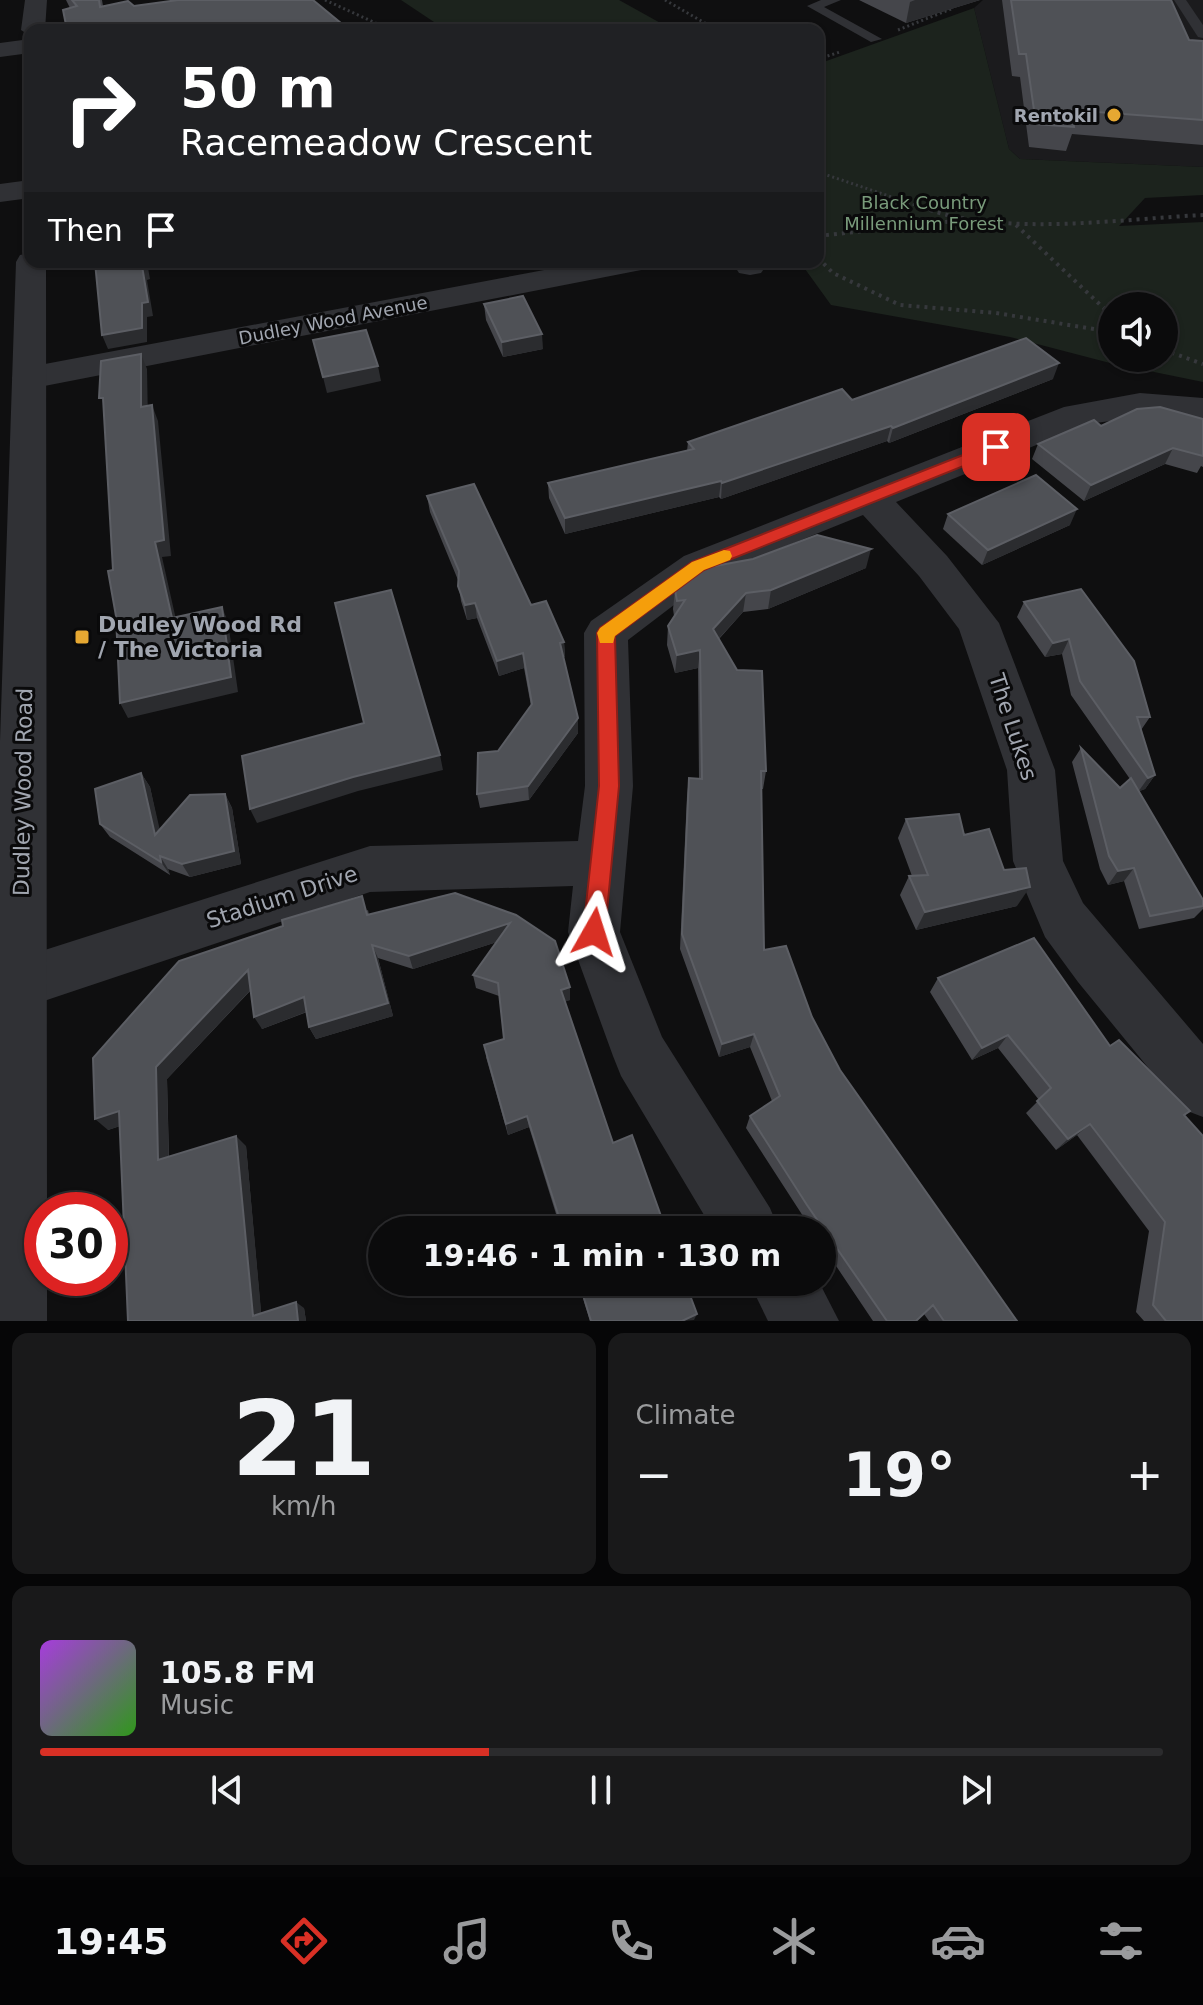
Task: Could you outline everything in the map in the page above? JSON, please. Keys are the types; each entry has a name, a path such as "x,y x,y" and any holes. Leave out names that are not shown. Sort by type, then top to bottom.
{"street":[{"path":"34,24 36,0"},
{"path":"0,50 24,47"},
{"path":"0,193 24,190"},
{"name":"Dudley Wood Road","path":"14,1321 31,268"},
{"name":"Dudley Wood Avenue","path":"29,378 605,268"},
{"path":"739,1216 641,1056 594,932 609,786 606,633 698,566 1077,415 1113,406 1172,402 1203,409"},
{"name":"The Lukes","path":"868,497 933,566 978,623 1031,770 1038,861 1064,920 1097,964 1203,1088"},
{"name":"Stadium Drive","path":"20,983 370,869 601,863"},
{"path":"790,1296 806,1321"}],"lane":[{"path":"835,0 813,6 876,39"},
{"path":"1180,0 1203,34"}],"path":[{"path":"325,0 382,24"},
{"path":"665,0 707,24"},
{"path":"824,174 960,220"},
{"path":"824,235 960,220 1015,224 1203,215"},
{"path":"1015,224 1098,303"},
{"path":"824,264 833,273 900,305 996,313 1098,330"},
{"path":"1178,355 1203,364"}],"shaded area":[{"path":"983,0 1203,0 1203,167 1020,159 1009,149 974,8"}],"green space":[{"path":"401,0 619,0 662,24 437,24"},
{"name":"Black Country Millennium Forest","path":"974,8 1009,149 1020,159 1203,167 1203,195 1145,198 1119,226 1203,222 1203,382 1154,372 1178,372 1178,292 1098,292 1098,360 1010,337 831,305 804,268 824,268 824,62"}],"building":[{"path":"72,0 99,0 100,7 128,1 134,6 178,0 313,0 342,24 66,24 63,10 77,6"},
{"path":"1011,0 1171,0 1189,40 1203,41 1203,120 1071,110 1074,127 1036,124 1026,54 1019,54"},
{"path":"96,268 142,268 148,302 142,303 142,328 102,335"},
{"path":"523,296 542,334 502,342 484,304"},
{"path":"366,330 378,366 323,377 313,340"},
{"path":"1026,338 1059,363 893,428 891,426 722,483 565,518 548,483 694,449 688,442 842,389 852,400"},
{"path":"141,354 141,407 152,405 164,540 155,542 172,618 222,607 231,677 120,703 116,616 108,571 113,570 103,398 99,398 101,361"},
{"path":"1160,407 1203,419 1203,456 1173,448 1091,485 1038,444 1094,420 1101,426 1137,409"},
{"path":"1036,475 1077,509 988,550 948,514"},
{"path":"474,484 531,605 546,601 564,642 560,643 578,718 528,786 477,794 478,753 498,751 532,704 523,653 497,661 475,603 465,605 458,586 459,571 427,496"},
{"path":"817,535 871,549 771,590 746,593 713,629 737,670 762,671 766,771 761,771 764,950 786,946 812,1017 840,1070 1017,1321 944,1321 933,1305 916,1321 887,1321 836,1247 836,1216 815,1216 750,1116 780,1096 754,1034 722,1044 682,934 689,778 702,779 700,650 677,655 668,626 685,600 677,601 675,590 704,568 753,559"},
{"path":"1081,589 1134,661 1150,717 1137,717 1155,775 1148,778 1080,681 1069,639 1053,643 1024,602"},
{"path":"391,590 440,755 353,777 250,809 242,756 364,723 335,603"},
{"path":"1081,748 1120,788 1131,778 1203,900 1203,906 1150,916 1134,868 1118,871 1109,856"},
{"path":"141,773 155,835 190,795 225,794 234,851 182,864 160,856 161,862 100,824 95,789"},
{"path":"959,814 964,835 989,829 1004,870 1026,868 1030,887 925,912 909,876 928,875 906,819"},
{"path":"455,893 516,915 555,941 570,987 561,990 613,1143 632,1135 661,1216 559,1216 527,1116 506,1124 484,1045 504,1039 498,983 473,975 510,923 409,956 372,945 388,1003 309,1027 304,997 254,1017 248,970 156,1067 158,1160 236,1136 253,1316 296,1302 298,1321 128,1321 128,1192 122,1192 119,1111 95,1119 93,1058 179,961 283,926 282,920 362,896 367,915"},
{"path":"1034,938 1110,1046 1119,1040 1190,1111 1184,1115 1203,1136 1203,1321 1166,1321 1153,1305 1165,1222 1090,1124 1068,1139 1037,1101 1051,1088 1008,1035 982,1048 938,978"},
{"path":"583,1296 690,1296 697,1314 682,1321 591,1321"}],"slow traffic":[{"path":"606,638 606,633 698,566 724,556"}],"place":[{"name":"Rentokil","path":"1114,115"},
{"name":"Dudley Wood Rd / The Victoria","path":"82,637"}],"route":[{"path":"594,932 609,786 606,633 698,566 996,447"}]}
